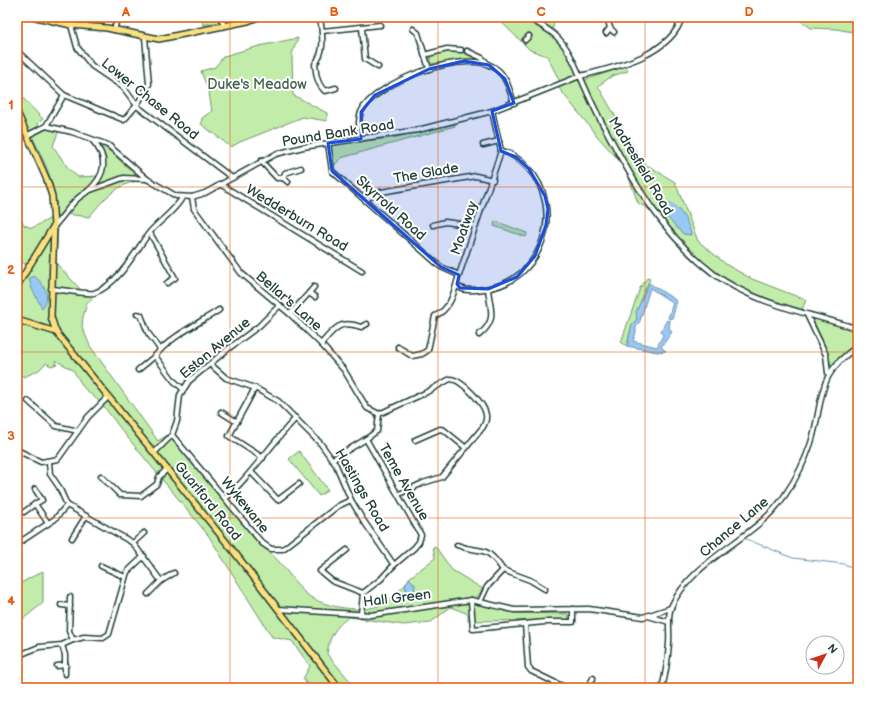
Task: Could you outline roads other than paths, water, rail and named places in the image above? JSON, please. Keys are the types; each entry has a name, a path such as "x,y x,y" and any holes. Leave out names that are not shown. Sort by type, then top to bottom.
{"main road":[{"path":"36,17 71,25 114,30 159,39 248,21 258,17"},
{"path":"17,112 51,191 54,226 51,317 56,332"},
{"path":"17,286 54,226"},
{"path":"17,320 56,332"},
{"name":"Guarlford Road","path":"56,332 167,469 339,688"}],"street":[{"path":"114,30 116,23 115,17"},
{"path":"220,17 224,25"},
{"path":"320,17 323,46 316,64 316,76 320,87 325,90 336,88"},
{"name":"Madresfield Road","path":"527,17 557,37 571,55 605,130 649,206 664,226 693,256 726,282 778,306 858,328"},
{"path":"607,17 610,28 614,32"},
{"name":"Pound Bank Road","path":"46,126 59,128 108,145 147,179 176,196 182,198 192,198 205,193 276,154 303,147 409,132 492,111 580,76 596,73 647,55 666,40 677,28 682,17"},
{"name":"Lower Chase Road","path":"71,25 74,42 84,58 92,66 123,87 137,105 231,178"},
{"path":"322,31 380,25"},
{"path":"362,28 365,59 378,67"},
{"path":"413,28 418,33 429,69"},
{"path":"606,33 610,28"},
{"path":"418,33 423,30"},
{"path":"525,40 529,36"},
{"path":"17,51 64,95 124,120 137,105 149,84 145,37"},
{"path":"424,54 447,49 461,50"},
{"path":"467,51 482,58 489,65 498,70 505,79 514,103"},
{"path":"361,139 359,123 361,112 368,101 388,88 429,69 464,61 489,65"},
{"path":"28,135 46,126 64,95"},
{"name":"Moatway","path":"398,348 412,356 422,354 428,350 436,316 448,308 458,286 459,275 501,151 492,111"},
{"path":"54,226 74,202 88,191 103,172 104,158 99,148 91,139"},
{"path":"483,145 499,141"},
{"name":"Skyrrold Road","path":"328,143 332,170 441,267 459,275"},
{"path":"458,286 463,290 488,289 517,277 529,266 539,246 547,221 548,209 545,196 538,180 523,163 506,151 501,151"},
{"path":"261,161 277,178 283,178 288,182"},
{"path":"283,178 285,174 301,168"},
{"name":"The Glade","path":"366,200 375,193 476,176 492,180"},
{"path":"88,191 123,178 147,179"},
{"name":"Wedderburn Road","path":"220,184 362,271"},
{"path":"51,289 72,290 85,294 94,292 111,281 131,260 150,233 178,206 182,198"},
{"name":"Bellar's Lane","path":"192,198 194,209 241,273 280,305 321,344 344,370 367,408 379,414"},
{"path":"432,225 445,222 476,226"},
{"path":"150,233 175,278 167,283"},
{"path":"290,314 314,287"},
{"path":"479,335 489,326 492,319 488,289"},
{"path":"309,293 315,297"},
{"name":"Eston Avenue","path":"154,453 172,435 177,421 180,395 189,381 259,326 280,305"},
{"path":"138,370 155,356 160,349 219,310"},
{"path":"141,314 148,333 160,349"},
{"path":"807,315 826,355 828,374"},
{"path":"321,344 336,328 344,324 352,324 361,327 367,324"},
{"path":"361,327 362,332"},
{"name":"Chance Lane","path":"662,688 669,644 669,622 671,608 679,594 700,571 766,517 781,502 800,470 811,442 821,395 828,374 836,363 858,346"},
{"path":"155,356 174,381 183,389"},
{"name":"Hastings Road","path":"210,364 226,378 255,388 278,401 296,418 333,459 351,500 394,564"},
{"path":"379,414 425,393 445,380 454,378 458,380 475,398 486,414 486,421 483,427 442,477 423,483 399,494"},
{"path":"255,388 229,436 263,458"},
{"path":"17,450 41,462 49,462 58,459 88,417 108,397"},
{"path":"28,401 56,426 78,432"},
{"path":"221,412 237,422"},
{"name":"Teme Avenue","path":"363,593 381,579 394,564 414,548 419,542 421,535 399,494 366,439 378,431 379,414"},
{"path":"226,498 251,472 277,438 296,418"},
{"path":"415,440 440,429 444,430 466,448"},
{"name":"Wykewane","path":"172,435 226,498 262,544 271,549 283,549 338,506 351,500"},
{"path":"333,459 366,439"},
{"path":"49,462 50,474 59,487 67,505 133,543 161,581"},
{"path":"101,476 120,495 141,496 157,484 158,477 167,469"},
{"path":"251,472 278,500 299,484"},
{"path":"24,512 42,500 35,489"},
{"path":"35,504 48,524"},
{"path":"18,541 55,519 67,505"},
{"path":"72,538 86,516"},
{"path":"133,543 144,533"},
{"path":"457,545 463,548 486,552 495,559 503,570 530,580 545,589"},
{"path":"462,553 463,548"},
{"path":"347,550 320,572 332,580 363,593 362,614"},
{"path":"17,656 39,647 62,645 84,637 103,638 109,634 127,572 144,556"},
{"path":"101,566 125,578"},
{"path":"480,602 486,587 503,570"},
{"path":"148,594 161,581 174,573"},
{"path":"70,597 69,631 73,640"},
{"path":"471,600 473,629 525,624 573,622 573,609"},
{"name":"Hall Green","path":"278,609 362,614 385,613 471,600 514,610 555,611 589,609 634,617 648,616 671,608"},
{"path":"61,605 70,606"},
{"name":"Hall Green","path":"648,616 669,622"},
{"path":"525,624 528,666 531,671 566,688"},
{"path":"62,645 66,665 65,674"},
{"path":"57,666 66,665"},
{"path":"588,688 593,678"}],"water":[{"path":"670,203 677,208 684,217 689,226 691,235 683,234 664,214 665,209"},
{"path":"34,276 41,282 46,290 45,304 42,308 32,289 29,279"},
{"path":"649,283 677,301 672,319 668,318 673,303 650,288 640,321 636,327 633,341 657,347 663,335 661,330 667,320 670,321 669,328 672,332 661,347 666,351 657,352 627,346 632,324 637,320 636,312"},
{"path":"409,578 415,585 414,594 407,593 405,585"}],"waterway":[{"path":"746,539 793,558 844,564 858,570"}],"park label":[{"name":"Duke's Meadow","path":"257,84"}]}
